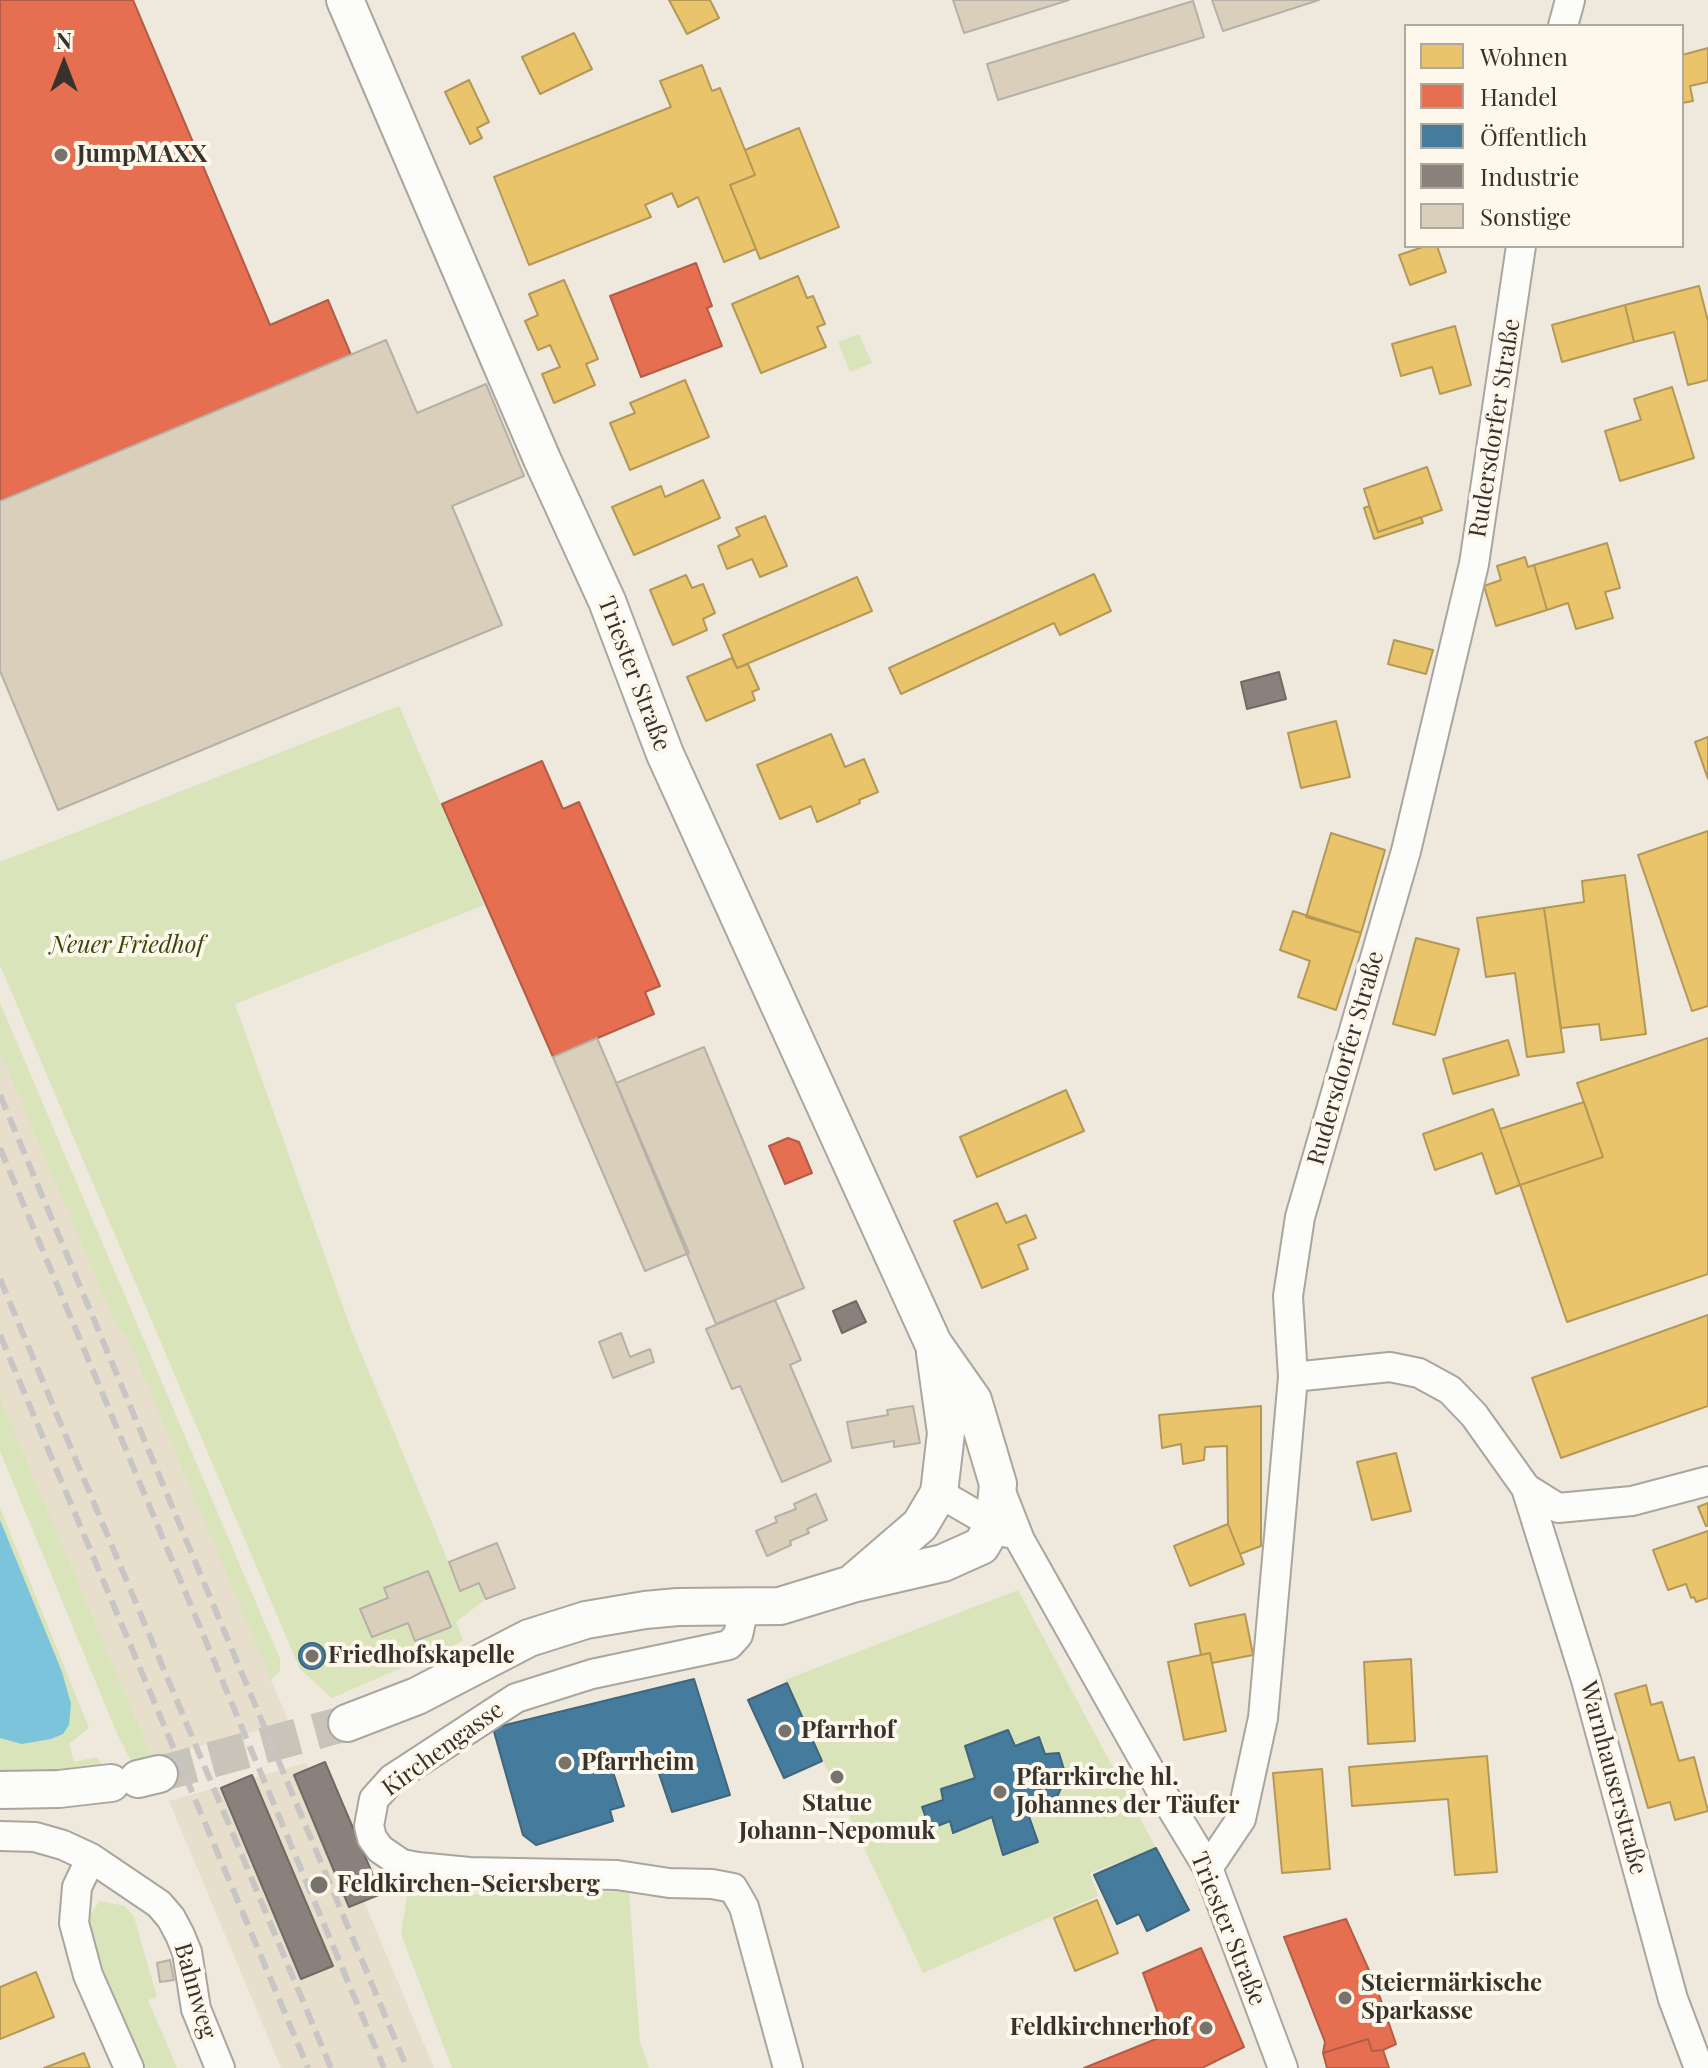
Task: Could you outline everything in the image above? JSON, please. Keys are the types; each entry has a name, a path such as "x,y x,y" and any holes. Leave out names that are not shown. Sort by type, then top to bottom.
{"street":[{"name":"Triester Straße","path":"345,0 542,459 607,601 665,754 933,1343"},
{"path":"1564,24 1570,0"},
{"name":"Rudersdorfer Straße","path":"1208,1868 1241,1819 1263,1718 1293,1377 1288,1296 1300,1217 1406,851 1474,564 1521,248"},
{"path":"933,1343 973,1400 998,1484 1007,1532"},
{"path":"852,1584 920,1525 939,1493 946,1433 933,1343"},
{"name":"Warnhauserstraße","path":"1293,1377 1390,1367 1419,1373 1450,1390 1474,1415 1526,1488 1574,1638 1673,1999 1699,2068"},
{"name":"Warnhauserstraße","path":"1526,1488 1558,1508 1632,1501 1708,1481"},
{"path":"939,1493 1007,1532"},
{"name":"Triester Straße","path":"1007,1532 1208,1868 1283,2068"},
{"path":"347,1723 417,1696 501,1651 560,1628 614,1614 645,1610 780,1606 852,1584 943,1563 1007,1532"},
{"name":"Kirchengasse","path":"744,1608 738,1635 729,1645 592,1674 516,1698 392,1779 374,1799 369,1826 372,1838 380,1849 402,1864 418,1867 469,1872 617,1875 733,1888 744,1907 788,2068"},
{"path":"0,1790 59,1789 136,1779"},
{"name":"Bahnweg","path":"0,1836 35,1837 91,1858 141,1890 171,1918 187,1952 200,2023 220,2068"},
{"path":"91,1858 77,1887 74,1923 88,1975 129,2068"}],"shaded area":[{"path":"0,1053 119,1332 124,1331 289,1722 153,1759 0,1398"},
{"path":"306,1763 434,2068 281,2068 169,1801"}],"green space":[{"path":"859,334 872,363 850,372 838,342"},
{"name":"Neuer Friedhof","path":"399,706 484,905 235,1004 351,1329 460,1590 479,1583 486,1599 456,1622 463,1641 332,1698 300,1669 0,965 0,862"},
{"path":"0,1003 280,1659 280,1671 271,1680 124,1331 119,1332 0,1053"},
{"path":"0,1398 153,1759 132,1763 116,1731 0,1451"},
{"path":"0,1508 89,1728 69,1744 74,1762 97,1757 104,1767 0,1774"},
{"path":"1018,1590 1156,1848 1090,1873 1098,1896 923,1973 785,1680"},
{"path":"629,1893 640,2042 649,2068 452,2068 401,1934 407,1896"},
{"path":"100,1901 125,1906 134,1917 157,1997 148,2000 177,2068 140,2068 90,1948 85,1921"}],"water":[{"path":"0,1520 62,1672 71,1704 69,1725 63,1734 22,1744 0,1738"}],"building: Wohnen":[{"path":"669,0 710,0 719,18 687,34"},
{"path":"574,33 592,69 540,94 522,57"},
{"path":"1708,48 1708,82 1690,86 1693,101 1684,103 1684,54"},
{"path":"702,65 712,91 720,88 755,175 730,185 756,249 724,262 698,197 678,207 672,193 645,205 651,217 529,265 494,177 671,107 660,81"},
{"path":"469,80 489,122 477,128 482,138 470,144 445,92"},
{"path":"799,128 839,227 760,259 730,185 755,175 745,150"},
{"path":"1420,248 1438,248 1446,272 1410,285 1399,255"},
{"path":"798,276 807,298 813,296 825,324 817,327 826,347 761,373 732,304"},
{"path":"564,280 598,359 586,364 595,385 554,403 542,374 560,367 550,345 538,350 525,321 538,315 529,294"},
{"path":"1699,286 1708,321 1708,380 1688,385 1674,332 1634,342 1625,305"},
{"path":"1625,305 1634,342 1562,362 1552,325"},
{"path":"1455,326 1471,385 1440,394 1432,367 1401,376 1392,344"},
{"path":"685,380 709,437 630,470 610,423 635,413 630,403"},
{"path":"1672,387 1694,458 1620,481 1605,431 1641,420 1634,399"},
{"path":"1427,467 1442,510 1378,532 1364,489"},
{"path":"703,480 720,518 634,555 612,507 661,486 665,497"},
{"path":"1369,506 1378,532 1421,517 1423,523 1374,539 1364,508"},
{"path":"765,516 787,566 760,577 752,559 727,569 718,546 740,536 736,528"},
{"path":"1607,543 1620,588 1605,592 1613,618 1576,629 1568,603 1547,610 1534,565"},
{"path":"1525,557 1528,567 1534,565 1547,610 1496,626 1484,586 1501,580 1497,566"},
{"path":"1094,574 1111,611 1060,635 1054,623 901,694 889,668"},
{"path":"686,575 692,588 703,584 715,613 703,619 707,630 673,645 650,590"},
{"path":"857,577 872,611 737,668 723,635"},
{"path":"1394,640 1433,650 1426,674 1388,664"},
{"path":"732,658 737,668 748,664 759,689 752,692 755,700 706,721 687,677"},
{"path":"1336,721 1350,777 1301,788 1288,733"},
{"path":"831,734 845,767 864,759 878,792 817,822 811,806 780,819 757,765"},
{"path":"1708,737 1708,779 1695,742"},
{"path":"1708,831 1708,1006 1692,1011 1638,855"},
{"path":"1331,833 1385,850 1361,933 1306,917"},
{"path":"1625,875 1646,1034 1601,1040 1599,1024 1561,1028 1544,908 1584,902 1582,881"},
{"path":"1544,908 1564,1052 1527,1057 1515,973 1486,977 1477,918"},
{"path":"1293,911 1361,933 1336,1010 1298,997 1310,961 1280,950"},
{"path":"1416,938 1459,949 1435,1035 1393,1024"},
{"path":"1708,1038 1708,1274 1567,1322 1520,1185 1603,1157 1577,1083"},
{"path":"1508,1040 1519,1075 1453,1094 1443,1059"},
{"path":"1066,1090 1084,1131 977,1177 960,1137"},
{"path":"1584,1102 1603,1157 1520,1185 1500,1129"},
{"path":"1493,1109 1520,1185 1496,1194 1482,1153 1435,1170 1423,1134"},
{"path":"997,1203 1006,1223 1026,1215 1036,1238 1018,1245 1028,1269 982,1288 954,1221"},
{"path":"1708,1315 1708,1406 1561,1458 1532,1378"},
{"path":"1261,1406 1261,1546 1240,1554 1228,1524 1227,1446 1205,1447 1204,1460 1183,1464 1181,1444 1162,1448 1159,1415"},
{"path":"1396,1453 1411,1511 1372,1520 1357,1462"},
{"path":"1708,1503 1708,1526 1706,1526 1698,1507"},
{"path":"1228,1524 1244,1564 1190,1586 1174,1546"},
{"path":"1708,1531 1708,1598 1696,1602 1694,1597 1691,1598 1686,1584 1668,1590 1653,1550"},
{"path":"1245,1614 1253,1655 1212,1663 1210,1653 1201,1655 1195,1624"},
{"path":"1210,1653 1226,1731 1184,1740 1168,1662"},
{"path":"1411,1659 1415,1741 1368,1744 1364,1662"},
{"path":"1646,1685 1651,1705 1662,1702 1679,1761 1694,1757 1708,1811 1675,1820 1670,1802 1648,1808 1615,1694"},
{"path":"1487,1756 1497,1872 1455,1875 1448,1799 1352,1806 1349,1767"},
{"path":"1322,1769 1330,1869 1282,1873 1273,1773"},
{"path":"1097,1900 1118,1953 1075,1971 1054,1918"},
{"path":"36,1972 54,2017 0,2039 0,1987"},
{"path":"84,2053 90,2068 44,2068"}],"building: Handel":[{"path":"0,0 133,0 270,325 328,300 351,355 0,501"},
{"path":"696,263 712,306 707,308 722,346 641,377 610,296"},
{"path":"542,761 563,809 579,802 660,986 645,992 654,1014 553,1057 442,804"},
{"path":"788,1138 799,1142 812,1173 785,1184 769,1146"},
{"name":"Steiermärkische Sparkasse","path":"1346,1919 1376,1986 1396,2044 1383,2050 1372,2051 1368,2039 1323,2053 1325,2042 1284,1937"},
{"path":"1201,1948 1244,2047 1202,2068 1084,2068 1166,2035 1143,1973"},
{"path":"1368,2039 1372,2051 1383,2050 1389,2068 1327,2068 1323,2053"}],"building: Öffentlich":[{"name":"Friedhofskapelle","path":"312,1643 321,1647 325,1656 321,1665 312,1669 303,1665 299,1656 303,1647"},
{"name":"Pfarrheim","path":"694,1679 730,1795 672,1812 653,1756 601,1771 602,1774 613,1772 624,1806 610,1810 613,1821 536,1845 523,1835 493,1728"},
{"name":"Pfarrhof","path":"787,1683 822,1761 784,1778 748,1700"},
{"name":"Pfarrkirche hl. Johannes der Täufer","path":"1008,1730 1015,1746 1039,1737 1045,1754 1059,1753 1066,1776 1058,1795 1026,1808 1038,1842 1003,1855 992,1817 953,1833 950,1821 930,1829 922,1807 943,1800 941,1789 975,1778 965,1746"},
{"path":"1156,1848 1189,1910 1147,1931 1139,1914 1117,1924 1094,1875"}],"building: Industrie":[{"path":"1279,672 1286,699 1247,709 1241,682"},
{"path":"856,1301 866,1322 842,1333 833,1311"},
{"path":"325,1762 381,1894 349,1907 294,1775"},
{"path":"252,1775 333,1966 301,1979 221,1788"}],"building: Sonstige":[{"path":"953,0 1069,0 964,33"},
{"path":"1212,0 1319,0 1223,31"},
{"path":"1193,1 1204,37 998,100 987,64"},
{"path":"386,340 417,413 486,384 524,476 452,506 502,625 58,810 0,671 0,501"},
{"path":"597,1038 689,1253 645,1271 553,1057"},
{"path":"704,1047 804,1288 716,1324 616,1083"},
{"path":"775,1300 801,1360 790,1365 831,1461 782,1482 740,1386 732,1389 706,1329"},
{"path":"621,1333 630,1357 650,1349 654,1362 613,1378 599,1342"},
{"path":"913,1406 920,1443 894,1447 894,1441 852,1448 847,1422 888,1415 887,1410"},
{"path":"816,1494 827,1520 807,1529 809,1533 790,1541 791,1545 767,1556 756,1531 777,1522 775,1517 796,1509 794,1504"},
{"path":"497,1543 515,1588 486,1599 479,1583 460,1591 449,1562"},
{"path":"428,1571 451,1627 415,1641 408,1623 372,1637 360,1609 388,1598 384,1588"},
{"path":"170,1960 174,1980 160,1982 157,1963"}],"tunnel":[{"path":"159,1774 347,1723"}],"railway":[{"path":"0,1095 407,2068"},
{"path":"0,1148 384,2068"},
{"path":"0,1279 331,2068"},
{"path":"0,1335 308,2068"}],"place":[{"name":"JumpMAXX","path":"61,155"},
{"name":"Friedhofskapelle","path":"312,1656"},
{"name":"Pfarrhof","path":"785,1731"},
{"name":"Pfarrheim","path":"565,1763"},
{"name":"Statue Johann-Nepomuk","path":"837,1777"},
{"name":"Pfarrkirche hl. Johannes der Täufer","path":"1000,1792"},
{"name":"Feldkirchen-Seiersberg","path":"319,1885"},
{"name":"Steiermärkische Sparkasse","path":"1345,1998"},
{"name":"Feldkirchnerhof","path":"1206,2028"}]}
